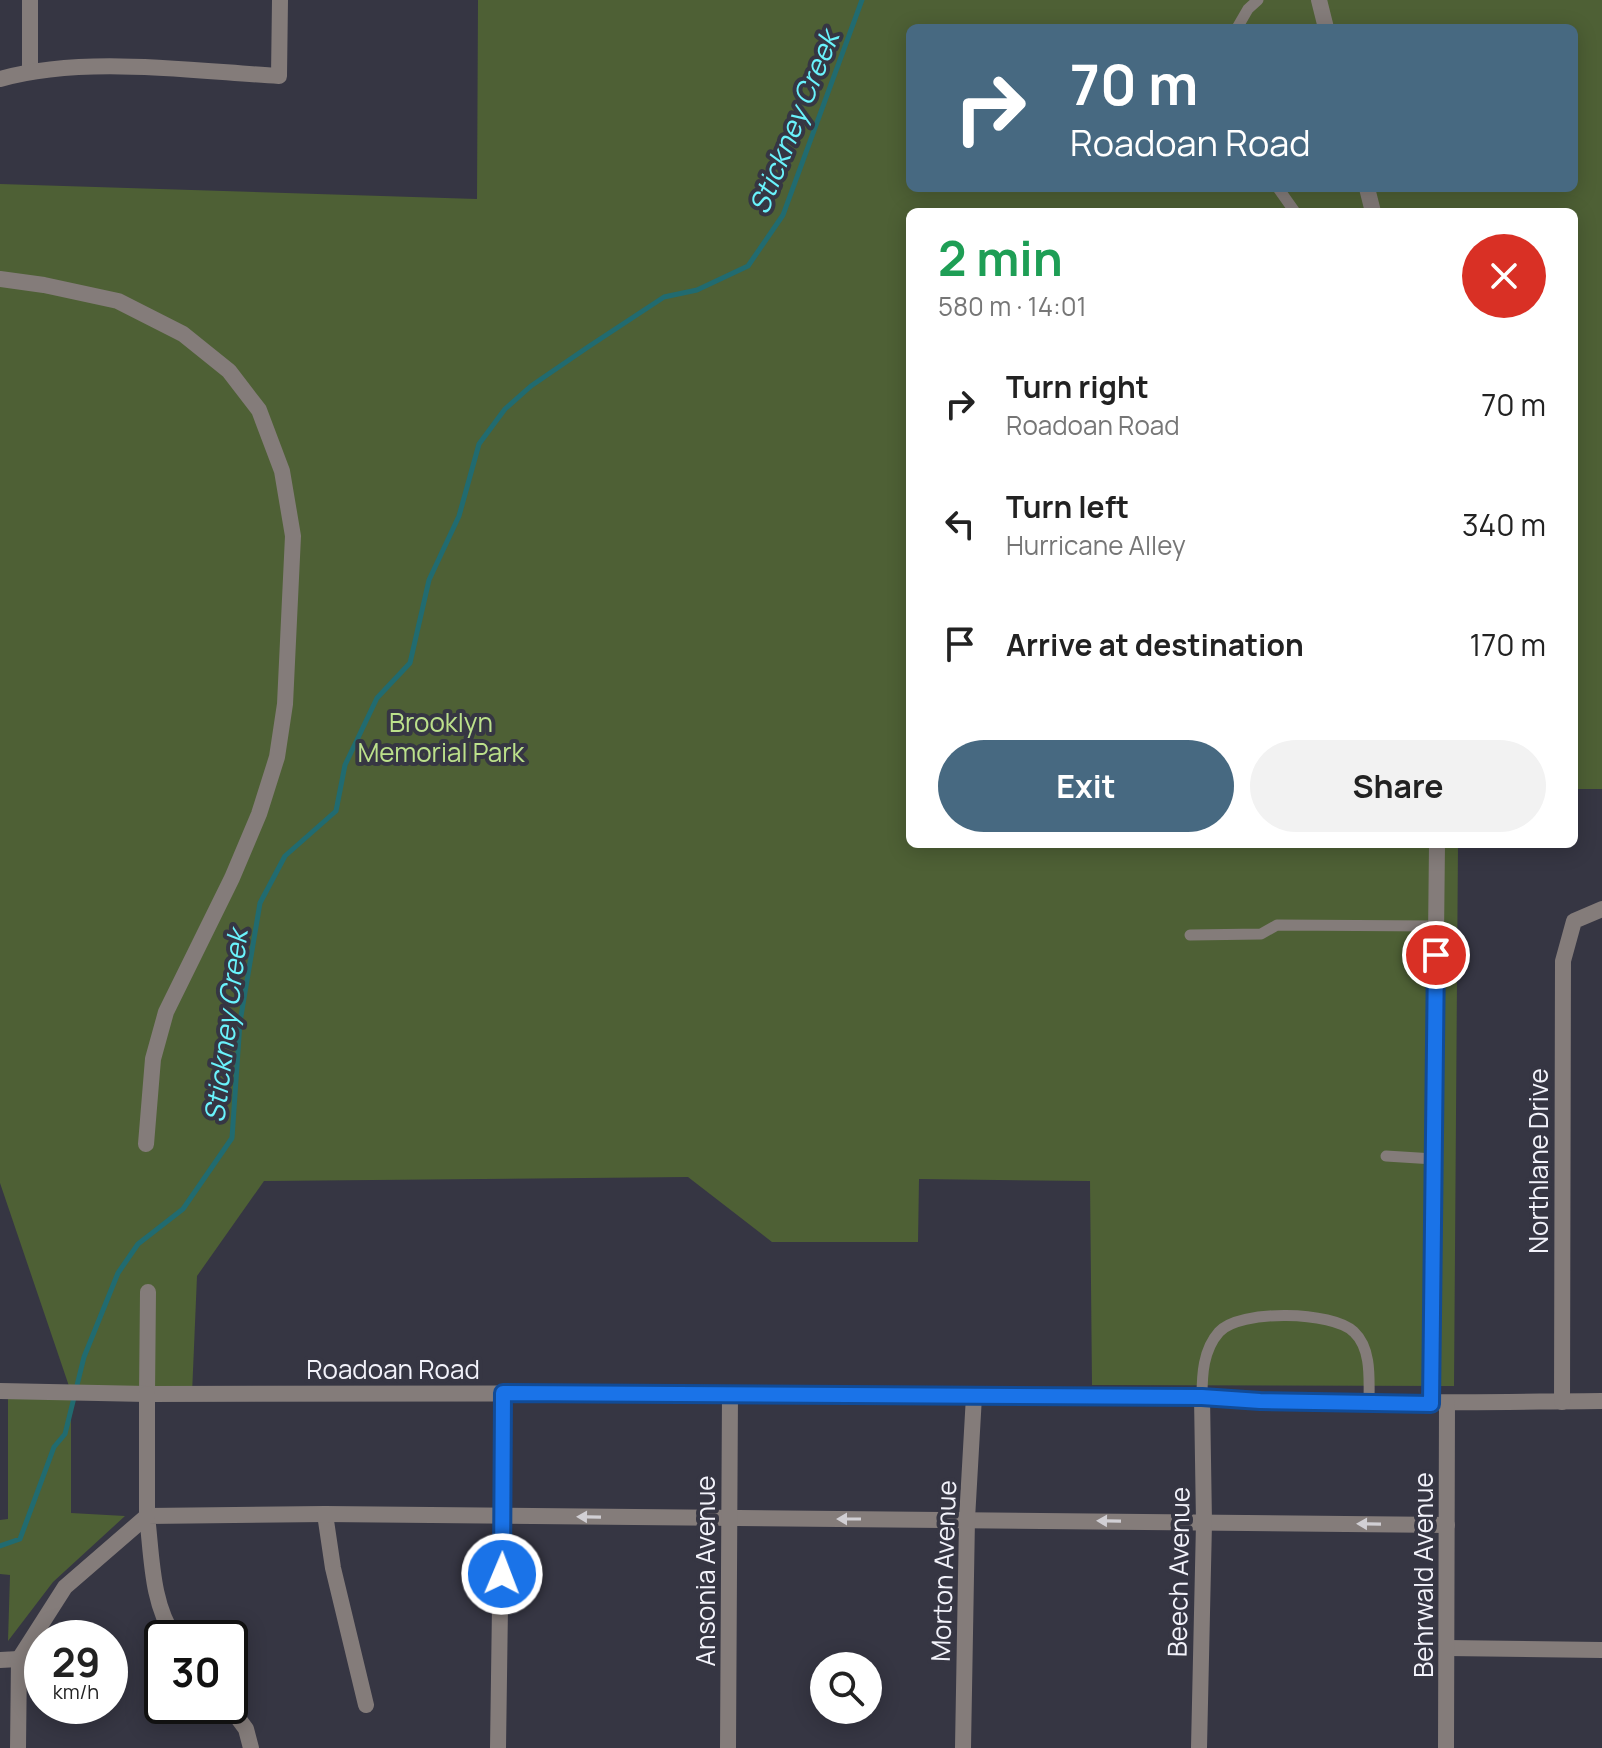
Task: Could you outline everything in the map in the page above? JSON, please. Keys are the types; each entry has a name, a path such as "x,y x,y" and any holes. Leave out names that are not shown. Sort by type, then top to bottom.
{"street":[{"path":"30,0 30,71"},
{"path":"0,79 30,71 101,66 279,76 280,0"},
{"path":"1319,0 1325,24"},
{"path":"0,279 118,301 183,334 229,371 259,410 282,471 289,510 293,536 285,704 277,757 259,814 232,878 166,1012 153,1059 146,1144"},
{"name":"Behrwald Avenue","path":"1437,848 1434,1159 1439,1403 1447,1525 1446,1748"},
{"name":"Northlane Drive","path":"1562,1402 1563,961 1574,921 1602,909"},
{"path":"148,1292 147,1516 155,1589 165,1620"},
{"name":"Roadoan Road","path":"0,1391 1202,1397 1369,1403 1602,1401"},
{"path":"498,1748 503,1393"},
{"name":"Ansonia Avenue","path":"728,1748 730,1393"},
{"name":"Morton Avenue","path":"963,1748 967,1519 974,1396"},
{"name":"Beech Avenue","path":"1199,1748 1204,1523 1202,1397"},
{"path":"325,1514 333,1568 366,1705"},
{"path":"18,1748 19,1659 65,1587 147,1516 325,1514 1447,1525"},
{"path":"1447,1648 1602,1650"},
{"path":"0,1660 19,1659"},
{"path":"242,1724 251,1748"}],"lane":[{"path":"1239,24 1258,0"},
{"path":"1190,935 1261,934 1277,925 1436,926"},
{"path":"1386,1156 1434,1159"},
{"path":"1202,1397 1207,1351 1219,1331 1234,1321 1255,1318 1312,1318 1340,1322 1355,1332 1365,1348 1369,1403"}],"green space":[{"name":"Brooklyn Memorial Park","path":"478,0 1602,0 1602,789 1578,789 1578,208 906,208 906,848 1458,848 1454,1386 1092,1385 1090,1181 919,1179 918,1242 772,1242 688,1177 264,1181 197,1276 192,1394 71,1393 71,1513 125,1516 53,1582 8,1641 10,1575 0,1574 0,1520 8,1519 8,1391 71,1392 0,1183 0,184 477,199"}],"waterway":[{"name":"Stickney Creek","path":"0,1546 20,1539 54,1447 65,1434 84,1357 118,1273 138,1244 183,1209 232,1138 240,1022 260,903 285,856 336,811 345,765 377,698 410,663 429,580 459,516 479,444 505,409 531,386 588,347 664,297 697,290 748,266 783,215 862,0"}],"route":[{"path":"502,1574 503,1393 1202,1397 1431,1404 1436,955"}]}
